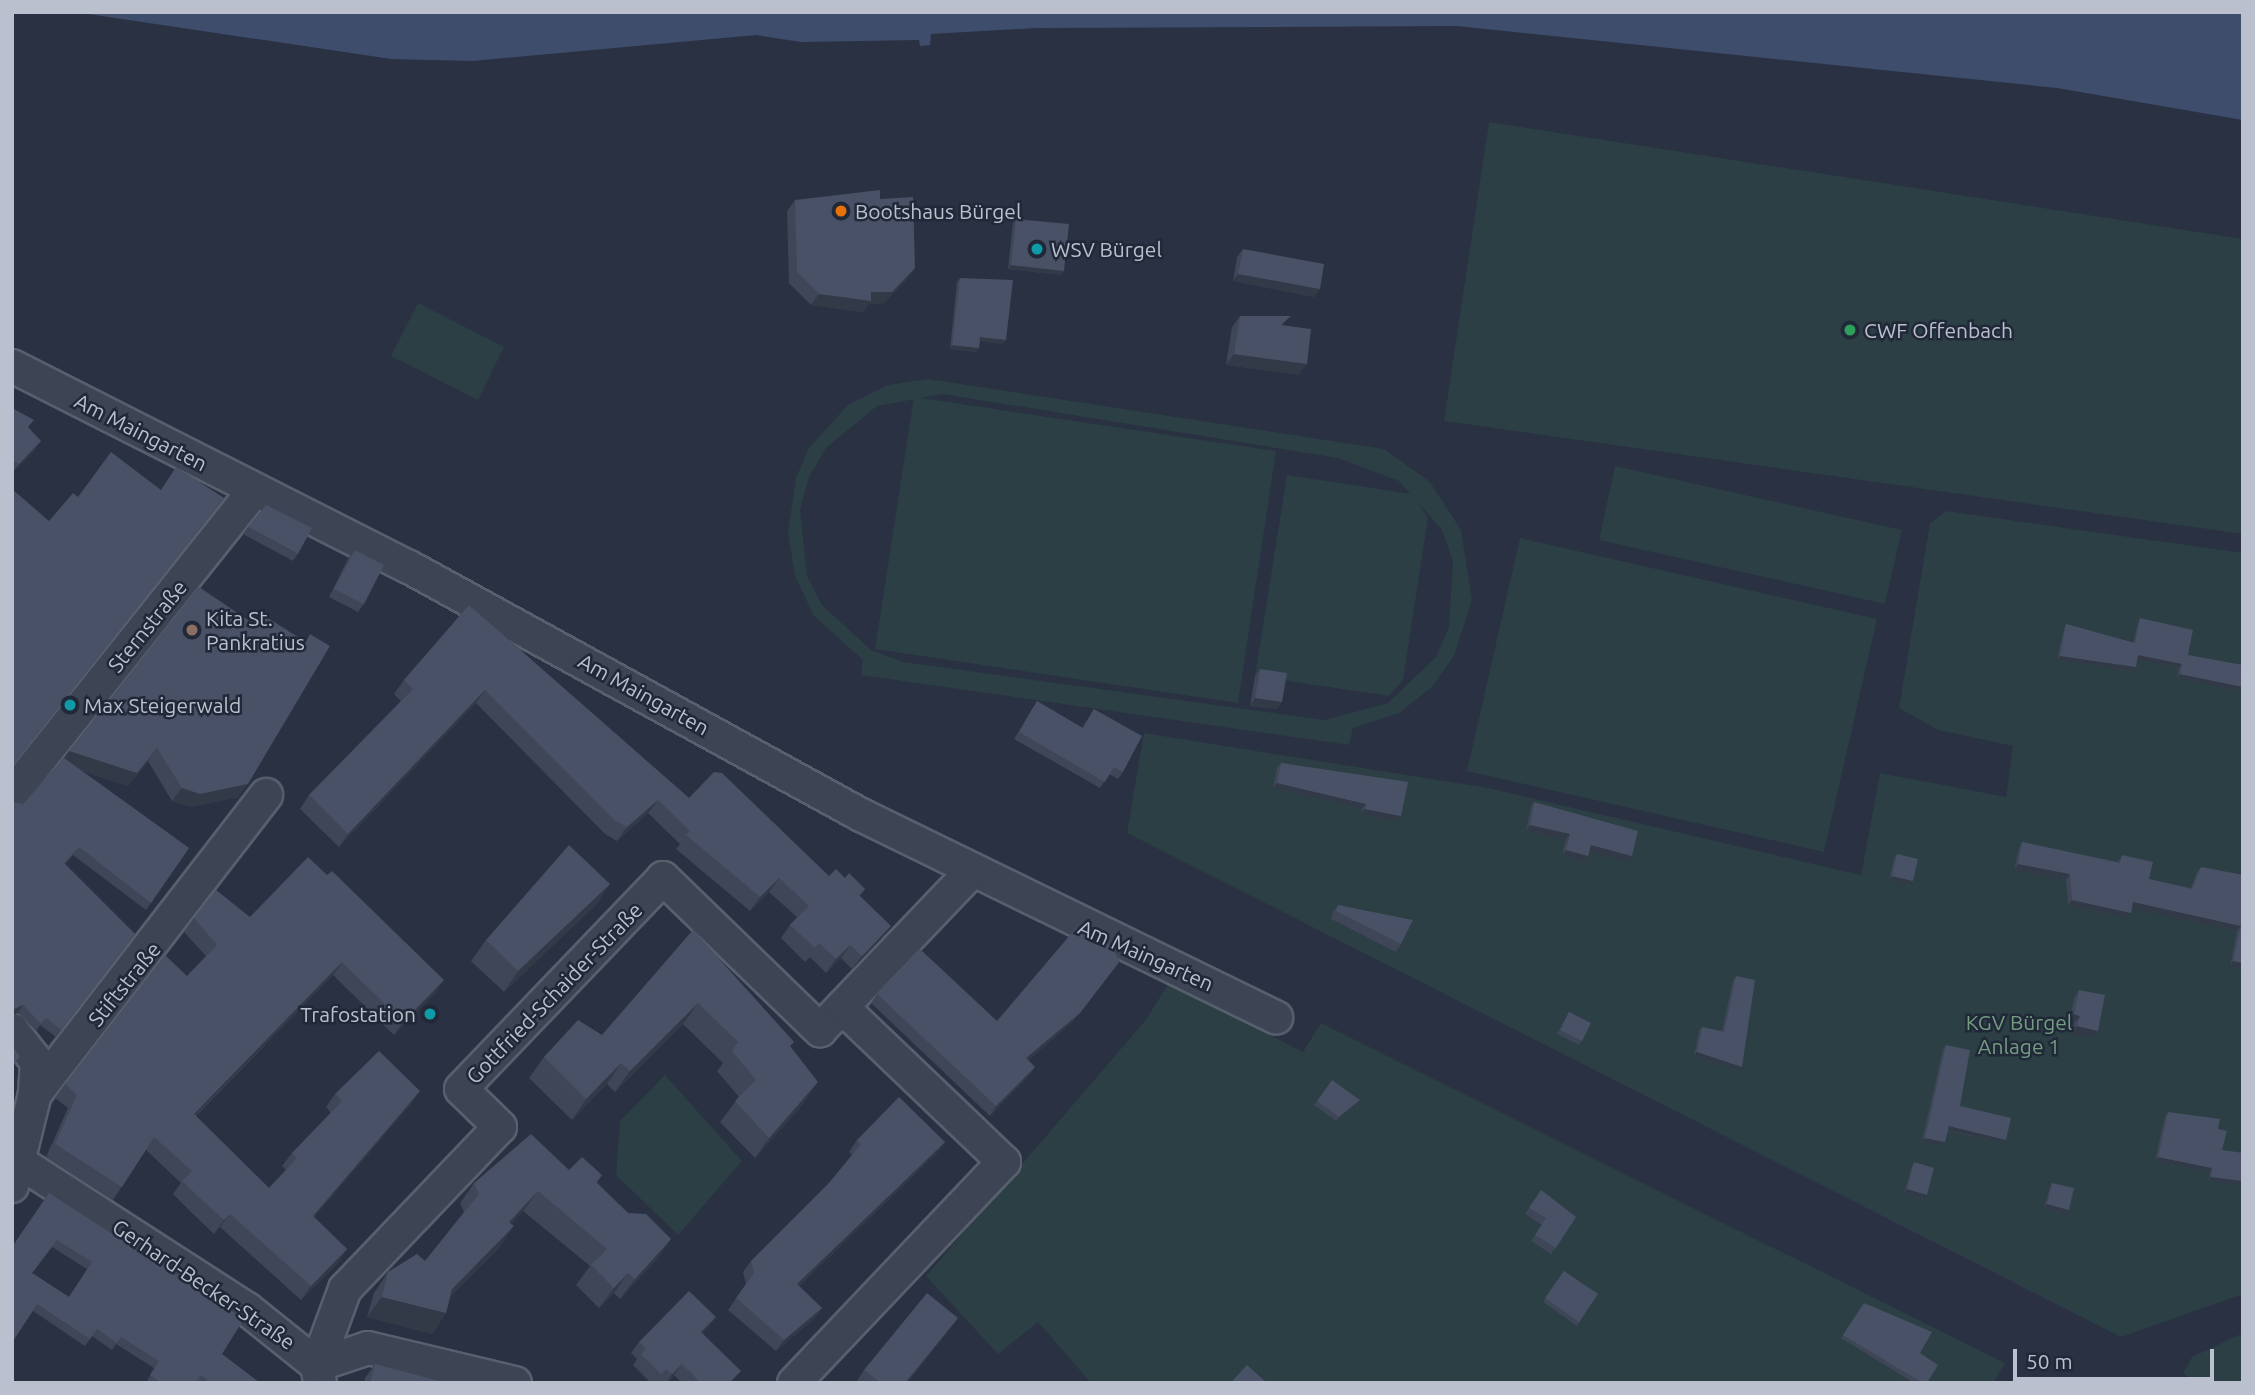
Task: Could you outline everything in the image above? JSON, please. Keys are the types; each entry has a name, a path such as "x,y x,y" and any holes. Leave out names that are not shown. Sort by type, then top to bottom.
{"street":[{"name":"Am Maingarten","path":"12,366 255,490 971,872 1276,1017"},
{"name":"Sternstraße","path":"12,794 255,490"},
{"name":"Stiftstraße","path":"16,1175 35,1094 266,795"},
{"name":"Gottfried-Schaider-Straße","path":"312,1377 345,1289 500,1127 461,1089 663,878 820,1030 971,872"},
{"path":"794,1383 1004,1162 842,1007"},
{"path":"12,1030 37,1062 35,1094"},
{"name":"Gerhard-Becker-Straße","path":"16,1175 247,1309 312,1377 368,1348 515,1383"}],"green space":[{"name":"CWF Offenbach","path":"1489,122 2243,239 2243,534 1444,421"},
{"path":"418,303 504,347 478,400 391,356"},
{"path":"928,379 1384,449 1430,482 1461,530 1472,600 1454,656 1432,687 1399,713 1353,728 1349,745 861,675 863,660 814,616 795,576 788,532 796,478 809,448 848,405 888,385","holes":["943,394 1338,458 1399,481 1442,530 1453,562 1449,627 1436,657 1388,703 1325,720 903,662 871,650 822,605 807,576 800,510 809,477 826,448 877,406"]},
{"path":"914,397 1276,451 1238,703 875,649"},
{"path":"1615,466 1902,530 1885,604 1599,540"},
{"path":"1287,475 1412,494 1428,518 1403,680 1389,696 1255,676"},
{"name":"KGV Bürgel Anlage 1","path":"1946,511 2243,553 2243,1294 2121,1337 1127,833 1144,733 1488,788 1861,875 1880,773 2006,797 2013,746 1938,730 1899,708 1930,523"},
{"path":"1520,538 1877,619 1824,852 1467,771"},
{"path":"1169,983 1303,1052 1321,1023 2005,1363 1993,1383 1091,1383 1038,1322 998,1354 926,1276 1145,1021"},
{"path":"665,1075 742,1161 678,1235 616,1175 620,1121"},
{"path":"2243,1333 2243,1383 2200,1383 2183,1374 2192,1357"}],"water":[{"path":"75,12 2243,12 2243,120 2057,88 1457,26 1038,28 931,34 930,45 920,46 919,40 801,42 756,35 472,61 391,59"}],"building":[{"path":"880,190 880,199 913,197 915,268 892,292 871,292 871,301 819,294 797,272 795,200"},
{"name":"WSV Bürgel","path":"1016,219 1069,224 1064,271 1011,265"},
{"path":"1243,249 1324,264 1320,289 1238,274"},
{"path":"960,278 1013,280 1006,340 980,337 979,348 952,345"},
{"path":"1240,316 1291,316 1281,325 1311,329 1307,364 1234,354"},
{"path":"12,408 34,420 28,427 41,441 19,464 12,460"},
{"path":"111,452 161,490 176,467 224,498 12,767 12,489 49,521 73,493 78,497"},
{"path":"266,505 312,528 298,554 248,527"},
{"path":"355,550 384,565 364,604 334,589"},
{"path":"199,587 248,620 258,623 263,615 306,642 310,634 330,646 248,784 200,794 182,788 157,748 137,773 69,751"},
{"path":"469,605 689,798 714,772 722,773 829,876 836,869 845,878 849,873 865,889 859,895 891,926 862,956 850,945 836,959 819,943 815,948 790,925 809,906 779,878 760,897 686,835 690,831 658,800 627,827 615,821 485,690 348,834 309,795 413,689 404,680"},
{"path":"2140,618 2193,630 2188,655 2243,665 2243,687 2180,674 2182,664 2138,655 2136,667 2060,656 2066,624 2135,643"},
{"path":"1260,669 1287,673 1282,702 1255,698"},
{"path":"1037,701 1083,728 1094,709 1142,736 1123,772 1114,767 1105,782 1019,732"},
{"path":"64,758 189,848 151,903 79,847 64,863 135,934 61,1030 46,1018 41,1024 23,1005 12,1010 12,802 23,804"},
{"path":"1281,763 1408,782 1401,816 1365,809 1366,804 1277,783"},
{"path":"1534,802 1638,831 1632,856 1591,845 1588,856 1566,850 1570,834 1530,825"},
{"path":"2022,842 2120,863 2122,855 2153,862 2149,879 2192,889 2201,867 2243,875 2243,963 2233,961 2241,926 2133,902 2131,913 2072,900 2070,874 2018,864"},
{"path":"569,845 610,884 518,971 486,940"},
{"path":"1897,854 1918,859 1913,881 1892,876"},
{"path":"308,857 327,875 332,871 444,980 403,1022 342,962 194,1114 269,1188 297,1158 292,1153 342,1101 335,1094 379,1051 420,1091 313,1216 347,1249 311,1286 230,1214 224,1220 202,1200 182,1181 192,1171 154,1137 122,1187 55,1144 77,1095 65,1084 165,955 187,976 217,945 194,918 216,890 250,917"},
{"path":"1338,905 1413,920 1401,944 1336,911"},
{"path":"1076,928 1109,944 1120,961 1080,1013 1026,1058 1035,1067 996,1106 877,994 920,949 997,1021"},
{"path":"693,930 794,1042 790,1046 818,1082 769,1138 735,1101 756,1080 732,1051 738,1042 698,1003 630,1071 621,1063 586,1099 544,1057 578,1020 602,1035"},
{"path":"1736,976 1755,980 1742,1067 1697,1052 1702,1027 1724,1032"},
{"path":"2079,990 2105,995 2098,1031 2077,1026 2080,1016 2074,1014"},
{"path":"1569,1012 1591,1023 1582,1041 1560,1030"},
{"path":"1946,1045 1970,1050 1960,1106 2011,1118 2006,1140 1949,1126 1945,1142 1925,1138"},
{"path":"12,1046 20,1056 12,1067"},
{"path":"1332,1080 1360,1100 1339,1117 1317,1101"},
{"path":"899,1097 945,1142 797,1284 822,1308 784,1340 736,1298 754,1273 751,1261 829,1183 861,1144 857,1140"},
{"path":"2168,1112 2220,1119 2218,1129 2227,1131 2222,1150 2243,1153 2243,1181 2211,1177 2212,1168 2158,1157"},
{"path":"531,1134 569,1170 582,1157 602,1175 596,1182 628,1213 646,1214 671,1239 635,1279 628,1273 614,1288 591,1265 607,1249 538,1191 509,1222 514,1226 452,1289 446,1313 382,1297 388,1272 417,1254 425,1261 479,1194 474,1183"},
{"path":"1914,1162 1934,1168 1927,1195 1907,1189"},
{"path":"2052,1183 2074,1188 2069,1210 2047,1204"},
{"path":"1541,1190 1576,1217 1556,1248 1535,1235 1546,1218 1529,1208"},
{"path":"49,1193 244,1319 222,1354 260,1383 211,1383 201,1375 195,1383 161,1383 150,1375 159,1361 121,1337 117,1343 97,1329 90,1339 37,1304 12,1342 12,1247","holes":["57,1240 92,1262 69,1297 32,1273"]},
{"path":"1564,1271 1598,1294 1579,1322 1545,1298"},
{"path":"689,1291 716,1317 701,1332 741,1371 729,1383 701,1383 682,1364 672,1374 666,1369 661,1374 641,1354 646,1349 639,1342"},
{"path":"927,1293 958,1318 905,1383 881,1383 864,1370"},
{"path":"1864,1303 1932,1332 1920,1353 1938,1365 1927,1383 1843,1335"},
{"path":"375,1364 447,1383 370,1383"},
{"path":"1247,1365 1267,1383 1235,1383 1233,1380"}],"place":[{"name":"Bootshaus Bürgel","path":"841,211"},
{"name":"WSV Bürgel","path":"1037,249"},
{"name":"CWF Offenbach","path":"1850,330"},
{"name":"Kita St. Pankratius","path":"192,630"},
{"name":"Max Steigerwald","path":"70,705"},
{"name":"Trafostation","path":"430,1014"}]}
